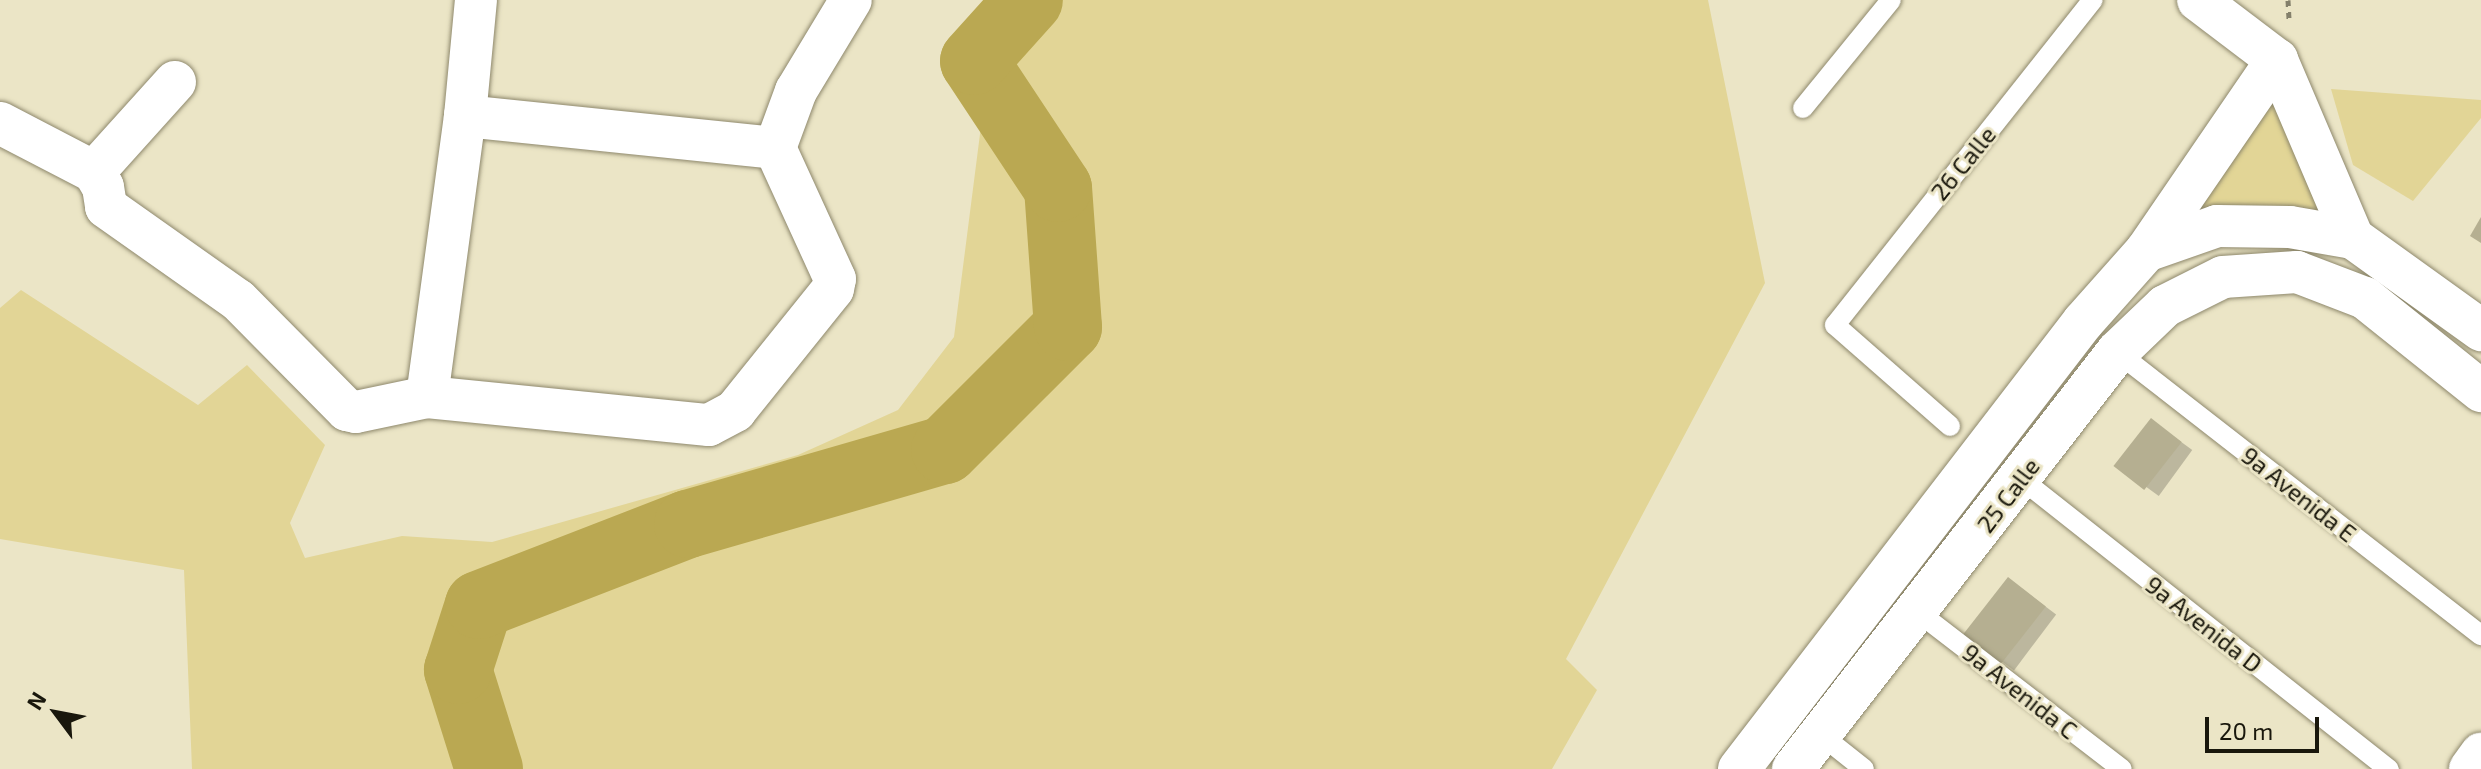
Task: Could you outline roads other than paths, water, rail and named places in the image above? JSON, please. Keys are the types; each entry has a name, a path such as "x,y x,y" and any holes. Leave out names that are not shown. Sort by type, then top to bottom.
{"street":[{"path":"427,397 465,116 476,0"},
{"path":"0,123 94,172 103,187 106,207 238,300 347,410 356,412 427,397 709,425 735,411 827,299 835,279 775,148 796,91 851,0"},
{"path":"2198,0 2277,60 2353,238 2481,330"},
{"name":"25 Calle","path":"1739,769 2083,322 2146,251 2277,60"},
{"path":"94,172 175,82"},
{"path":"465,116 775,148"},
{"name":"25 Calle","path":"2146,251 2217,226 2290,227 2353,238"},
{"name":"25 Calle","path":"1793,769 2117,352 2165,306 2223,277 2260,272 2297,272 2365,298 2481,391"},
{"path":"1948,499 1984,526"},
{"path":"2470,769 2481,754"}],"lane":[{"path":"1803,108 1891,0"},
{"name":"26 Calle","path":"1950,426 1835,328 2093,0"},
{"name":"9a Avenida E","path":"2117,352 2481,635"},
{"name":"9a Avenida D","path":"2020,478 2389,769"},
{"name":"9a Avenida C","path":"1918,612 2122,769"},
{"path":"1820,734 1864,769"}],"waterway":[{"path":"489,769 458,670 479,605 688,524 945,450 1068,327 1058,188 974,61 1029,0"}]}
